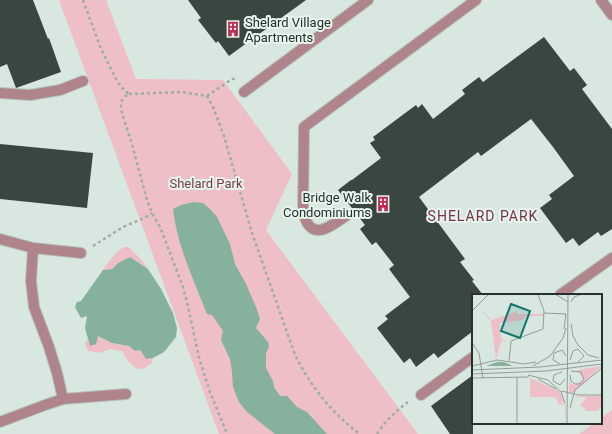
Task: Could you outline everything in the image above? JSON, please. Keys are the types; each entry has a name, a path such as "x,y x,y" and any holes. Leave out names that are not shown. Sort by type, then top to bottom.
{"street":[{"path":"244,92 368,0"},
{"path":"346,216 327,228 319,230 312,228 305,219 303,212 304,127 476,0"},
{"path":"601,0 612,15"},
{"path":"0,93 30,95 60,90 83,81"},
{"path":"0,239 33,248 81,253"},
{"path":"33,248 31,281 34,307 49,347 63,399"},
{"path":"561,294 612,258"},
{"path":"421,395 472,358"},
{"path":"0,422 45,404 63,399 126,394"}],"path":[{"path":"83,0 101,49 116,79 128,94"},
{"path":"227,434 210,392 199,358 183,287 160,227 152,214 147,200 122,110 121,102 128,94 181,92 207,96 213,107 224,136 252,233 295,355 312,384 323,399 360,434"},
{"path":"81,253 124,227 152,214"},
{"path":"377,434 384,423 398,409 421,395"}],"green space":[{"name":"Shelard Park","path":"59,0 106,0 136,79 223,80 292,174 266,230 418,434 219,434"},
{"path":"129,247 148,269 130,257 118,263 112,269 103,270 120,249"},
{"path":"97,336 112,343 129,346 140,350 146,359 153,358 151,364 142,369 138,369 132,366 122,351 110,349 100,353 88,351 85,344 88,338 90,346"},
{"path":"612,410 612,434 579,434 593,424 602,424 602,417"}],"shaded area":[{"path":"194,202 203,203 217,217 230,244 235,264 246,284 260,319 256,328 268,342 269,347 266,353 266,368 273,381 274,387 280,396 287,396 297,407 307,412 327,434 275,434 247,412 239,402 233,387 230,359 221,340 223,331 212,315 207,314 182,250 175,223 173,209 181,205"},
{"path":"130,257 148,269 161,289 173,313 177,328 176,337 164,352 153,358 146,359 140,350 135,351 129,346 112,343 98,336 96,344 90,346 85,328 87,316 81,318 75,307 77,302 81,301 103,270 112,269 118,263"}],"building":[{"path":"0,0 33,0 61,72 16,88 7,64 0,67"},
{"name":"Shelard Village Apartments","path":"188,0 306,0 229,56 218,41 216,43 198,20 201,18"},
{"name":"Bridge Walk Condominiums","path":"544,37 570,71 574,68 587,85 582,89 612,129 612,229 601,236 598,232 579,246 573,238 566,243 540,208 552,199 549,195 574,176 531,119 481,156 478,152 419,197 465,259 460,262 474,280 472,281 482,294 472,294 472,332 438,358 434,353 416,367 410,358 404,363 377,328 388,319 385,316 410,297 389,269 394,265 376,242 372,245 360,229 365,225 338,190 381,158 370,143 375,140 373,137 416,105 418,108 422,104 433,119 465,94 462,90 479,77 483,82"},
{"path":"0,144 93,153 87,208 0,199"},
{"path":"472,376 473,434 450,434 431,406"}],"place":[{"name":"Shelard Village Apartments","path":"233,29"},
{"name":"Bridge Walk Condominiums","path":"383,204"}],"district":[{"name":"SHELARD PARK","path":"483,216"}]}
